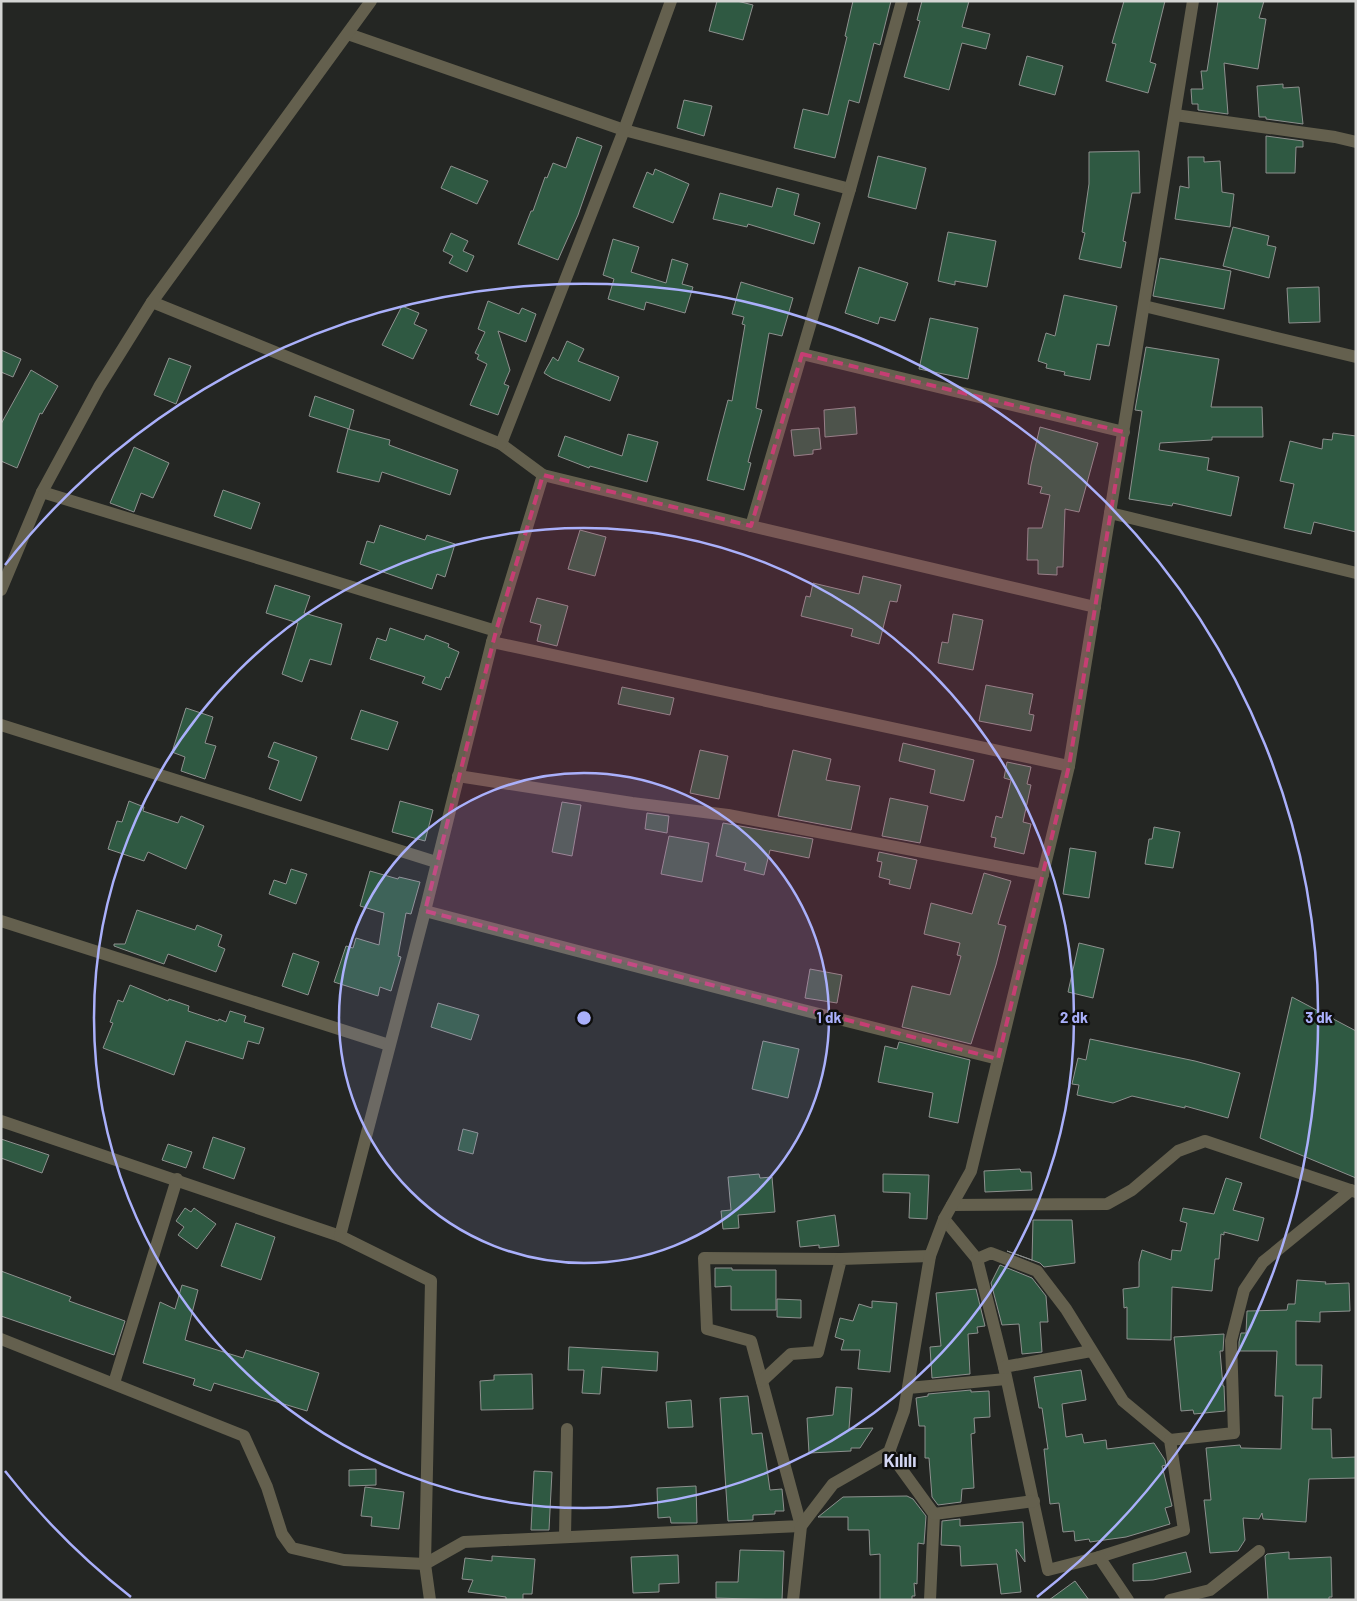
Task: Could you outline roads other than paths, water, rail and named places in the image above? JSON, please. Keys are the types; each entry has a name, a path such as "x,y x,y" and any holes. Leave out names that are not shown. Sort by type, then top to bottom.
{"street":[{"path":"1,590 42,492 98,387 152,302 371,1"},
{"path":"501,444 624,130 671,1"},
{"path":"751,526 850,189 902,1"},
{"path":"801,1526 833,1484 889,1452 904,1411 930,1256 944,1219 971,1170 1069,766 1194,1"},
{"path":"348,34 624,130 850,189"},
{"path":"1175,114 1334,137 1356,142"},
{"path":"152,302 501,444 543,475 1095,607"},
{"path":"1144,306 1356,357"},
{"path":"802,354 1124,432"},
{"path":"340,1236 494,637 543,475"},
{"path":"42,492 494,637 1069,766"},
{"path":"1110,514 1356,573"},
{"path":"1,725 436,862"},
{"path":"458,776 632,803 728,815 1043,875"},
{"path":"425,911 998,1059"},
{"path":"1,921 389,1046"},
{"path":"1,1121 177,1179 340,1236 431,1282 425,1564 430,1600"},
{"path":"952,1205 1107,1204 1132,1190 1178,1151 1205,1141 1354,1191"},
{"path":"114,1383 177,1179"},
{"path":"1170,1440 1234,1433 1231,1341 1244,1290 1263,1262 1354,1191"},
{"path":"944,1219 977,1259 1005,1373 1048,1570 1099,1557 1184,1530 1170,1440 1123,1401 1066,1309 1037,1271 991,1253 977,1259"},
{"path":"793,1600 801,1526 751,1341 707,1329 704,1258 841,1259 930,1256"},
{"path":"762,1381 791,1354 818,1352 841,1259"},
{"path":"1,1339 244,1436 267,1488 282,1534 292,1548 344,1560 425,1564 464,1542 801,1526"},
{"path":"908,1388 1005,1373 1091,1351"},
{"path":"565,1537 568,1429"},
{"path":"889,1452 934,1514 930,1600"},
{"path":"934,1514 1034,1502"},
{"path":"1170,1600 1210,1590 1259,1551"},
{"path":"1099,1557 1128,1600"}],"district":[{"name":"Kılılı","path":"900,1460"}]}
